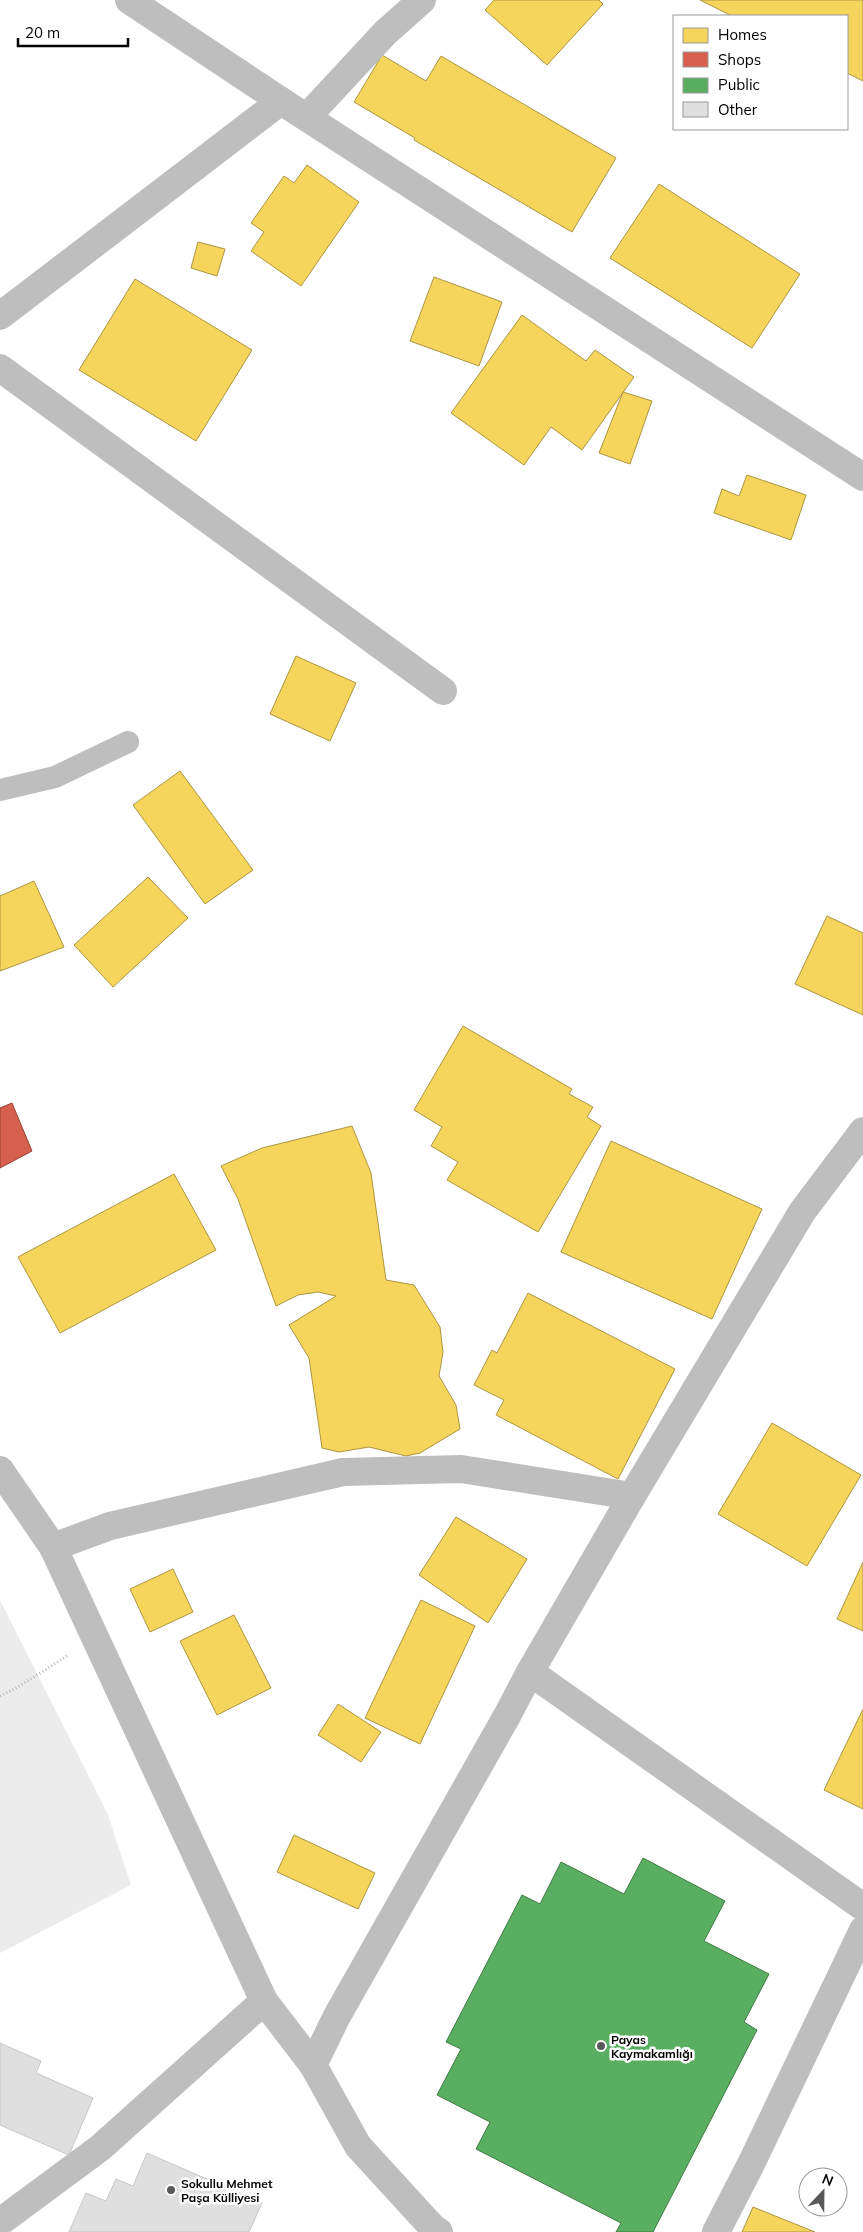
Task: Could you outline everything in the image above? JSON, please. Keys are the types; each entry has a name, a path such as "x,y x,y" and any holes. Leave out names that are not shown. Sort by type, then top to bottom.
{"street":[{"path":"128,0 863,478"},
{"path":"307,117 385,33 422,0"},
{"path":"0,316 281,101"},
{"path":"0,368 443,691"},
{"path":"313,2065 337,2016 530,1672 632,1496 802,1212 863,1131"},
{"path":"53,1547 110,1526 343,1472 461,1469 632,1496"},
{"path":"0,1470 53,1547 264,2001 313,2065 358,2146 433,2228 439,2232"},
{"path":"530,1672 863,1907"},
{"path":"716,2232 756,2156 863,1930"},
{"path":"0,2222 100,2148 264,2001"}],"lane":[{"path":"0,790 55,778 128,742"}],"path":[{"path":"0,1696 18,1687 96,1638"}],"shaded area":[{"path":"0,1600 108,1815 131,1885 0,1953"}],"building: Homes":[{"path":"494,0 599,0 603,4 547,65 485,10"},
{"path":"700,0 863,0 863,81 848,74 848,15 730,15"},
{"path":"382,55 426,81 441,56 616,158 572,232 414,140 415,138 354,102"},
{"path":"307,165 359,202 301,286 251,251 264,232 251,223 284,176 294,183"},
{"path":"659,184 800,274 752,348 610,258"},
{"path":"198,242 225,249 217,276 191,268"},
{"path":"434,277 502,302 479,366 410,341"},
{"path":"135,279 252,350 196,441 79,370"},
{"path":"522,315 586,361 595,350 634,377 582,450 551,427 524,465 451,413"},
{"path":"623,392 652,401 630,464 599,453"},
{"path":"747,475 806,495 791,540 714,513 722,489 739,496"},
{"path":"296,656 356,683 330,741 270,714"},
{"path":"180,771 253,870 205,904 133,805"},
{"path":"148,877 188,918 113,987 74,945"},
{"path":"34,881 64,947 0,971 0,896"},
{"path":"827,916 863,933 863,1015 795,984"},
{"path":"463,1026 572,1089 569,1094 593,1107 587,1117 601,1126 538,1232 447,1180 458,1162 431,1146 442,1127 414,1110"},
{"path":"352,1126 371,1173 386,1280 414,1285 440,1327 443,1352 439,1376 456,1405 460,1429 420,1453 406,1456 369,1447 339,1452 322,1448 309,1358 289,1325 336,1296 318,1292 298,1295 276,1306 238,1199 221,1166 262,1148"},
{"path":"611,1141 762,1209 712,1319 561,1252"},
{"path":"174,1174 216,1250 60,1333 18,1257"},
{"path":"528,1293 675,1369 618,1479 496,1415 504,1400 474,1385 492,1350 497,1353"},
{"path":"772,1423 861,1475 807,1566 718,1514"},
{"path":"456,1517 527,1559 488,1623 419,1575"},
{"path":"863,1562 863,1631 837,1619"},
{"path":"173,1569 193,1612 150,1632 130,1589"},
{"path":"421,1600 475,1626 420,1744 365,1718"},
{"path":"234,1615 271,1688 217,1715 180,1641"},
{"path":"338,1704 381,1732 361,1762 318,1735"},
{"path":"863,1709 863,1809 824,1790"},
{"path":"294,1835 375,1873 358,1909 277,1872"},
{"path":"753,2207 815,2232 742,2232"}],"building: Shops":[{"path":"12,1103 32,1151 0,1168 0,1108"}],"building: Public":[{"name":"Payas Kaymakamlığı","path":"643,1858 725,1901 704,1941 769,1974 744,2022 757,2030 653,2232 616,2232 621,2223 476,2149 490,2122 437,2095 461,2049 446,2042 522,1895 540,1904 561,1862 624,1894"}],"building: Other":[{"path":"0,2043 41,2061 36,2073 93,2098 69,2155 0,2125"},
{"name":"Sokullu Mehmet Paşa Külliyesi","path":"147,2153 262,2203 249,2232 69,2232 86,2193 106,2201 116,2179 133,2186"}],"place":[{"name":"Payas Kaymakamlığı","path":"601,2046"},
{"name":"Sokullu Mehmet Paşa Külliyesi","path":"171,2190"}]}
